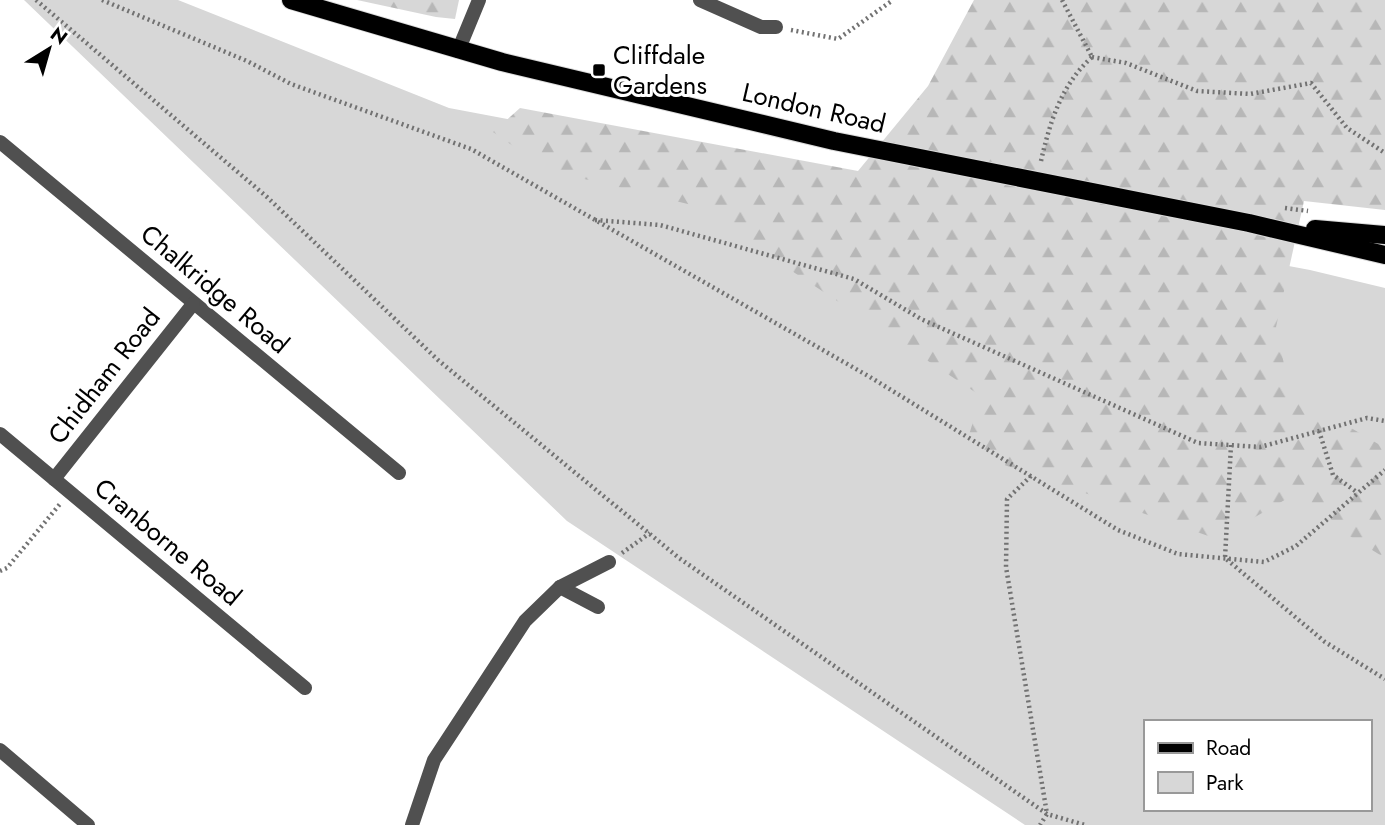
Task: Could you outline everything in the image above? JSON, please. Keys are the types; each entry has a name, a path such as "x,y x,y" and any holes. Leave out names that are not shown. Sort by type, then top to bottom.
{"main road":[{"name":"London Road","path":"291,0 458,51 834,141 1249,223 1385,255"},
{"name":"London Road","path":"1249,223 1385,235"}],"street":[{"path":"458,51 479,0"},
{"path":"701,0 761,27 776,27"},
{"name":"Chalkridge Road","path":"0,142 399,473"},
{"name":"Chidham Road","path":"54,480 193,304"},
{"name":"Cranborne Road","path":"0,434 305,688"},
{"path":"412,825 434,760 525,621 560,587 609,562"},
{"path":"560,587 598,607"},
{"path":"0,750 88,825"}],"path":[{"path":"36,0 267,197 438,360 679,558 1047,814 1085,825"},
{"path":"102,0 247,61 291,84 471,149 591,220 870,377 1118,530 1178,554 1264,562 1296,546 1385,470"},
{"path":"776,27 838,39 893,0"},
{"path":"1062,0 1092,57"},
{"path":"1092,57 1126,63 1197,91 1250,94 1311,83 1347,128 1385,153"},
{"path":"1041,161 1050,121 1062,96 1077,71 1092,57"},
{"path":"591,220 660,225 855,279 921,319 1198,443 1260,447 1367,418 1385,421"},
{"path":"1319,432 1333,475 1358,493"},
{"path":"1224,558 1231,445"},
{"path":"1031,476 1006,499 1006,567 1047,814 1040,825"},
{"path":"0,571 7,568 70,493"},
{"path":"609,562 650,533"},
{"path":"1224,558 1325,642 1385,679"}],"green space":[{"path":"24,0 178,0 449,108 1310,270 1385,288 1385,825 1025,825 567,521"},
{"path":"357,0 459,0 455,19"},
{"path":"974,0 1385,0 1385,210 1304,201 1276,327 1290,392 1385,448 1385,558 1288,498 1217,539 964,451 981,396 692,205 547,170 493,132 520,108 858,171 928,86"}],"place":[{"name":"Cliffdale Gardens","path":"599,70"}]}
